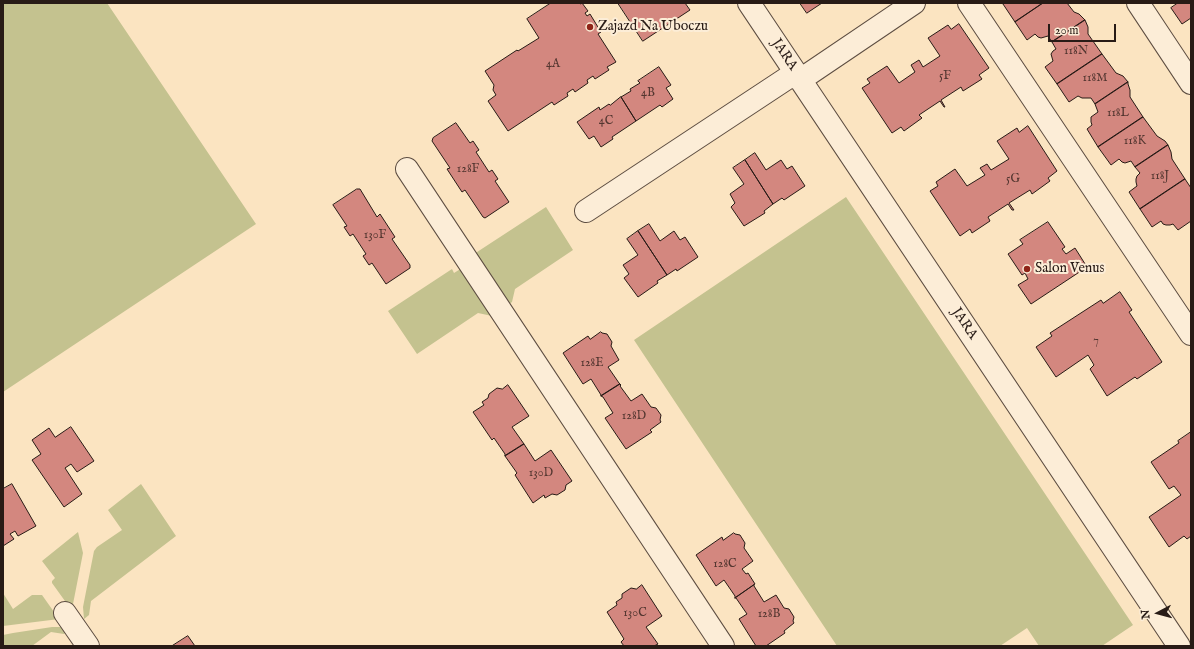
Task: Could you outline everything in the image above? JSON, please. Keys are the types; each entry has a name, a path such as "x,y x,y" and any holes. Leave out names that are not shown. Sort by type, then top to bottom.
{"street":[{"name":"JARA","path":"749,3 1179,646"},
{"path":"586,211 914,3"},
{"path":"968,3 1191,334"},
{"path":"1138,3 1191,83"},
{"path":"407,169 723,646"},
{"path":"65,613 88,646"}],"shaded area":[{"path":"3,3 107,3 256,224 3,392"},
{"path":"846,197 1133,625 1102,646 1039,646 1027,628 1000,646 837,646 634,340"},
{"path":"546,207 573,250 515,289 512,302 508,305 474,254"},
{"path":"462,268 492,316 478,313 417,354 388,311 452,269 454,273"},
{"path":"141,484 176,536 91,601 89,615 84,619 83,607 94,551 97,547 122,530 108,510"},
{"path":"78,532 83,553 73,604 70,608 52,583 55,578 42,561"},
{"path":"3,593 13,609 32,595 42,595 59,619 3,626"},
{"path":"52,627 61,627 67,632 64,634 51,632 32,646 3,646 3,635"}],"building":[{"path":"551,3 582,3 588,11 585,13 587,16 590,14 601,32 598,34 616,62 607,67 609,70 595,79 593,76 587,80 588,83 575,92 573,89 567,93 568,96 554,105 552,102 508,131 488,101 496,95 493,90 494,85 485,71 517,50 518,51 539,38 527,19"},
{"path":"618,3 685,3 690,10 643,41"},
{"path":"800,3 822,3 807,13"},
{"path":"1043,3 1015,22 1003,4"},
{"path":"1043,3 1067,3 1074,12 1079,14 1085,20 1052,42 1048,36 1041,38 1035,34 1027,40 1015,22"},
{"path":"1178,3 1191,3 1191,18 1182,24 1171,8"},
{"path":"1085,20 1088,27 1088,34 1102,54 1057,84 1045,67 1053,61 1051,54 1056,49 1052,42"},
{"path":"959,24 989,68 979,75 982,79 963,91 961,87 941,100 945,107 940,101 919,115 922,118 904,131 901,127 892,133 862,88 870,83 867,79 887,66 899,83 915,72 911,65 919,60 923,67 940,56 928,38 948,25 951,29"},
{"path":"1102,54 1116,73 1123,76 1128,82 1095,104 1091,98 1082,98 1078,96 1069,102 1057,84"},
{"path":"659,67 671,85 666,88 673,99 662,107 660,105 636,121 621,97 640,83 638,81"},
{"path":"1128,82 1130,97 1143,117 1098,147 1087,129 1092,125 1091,117 1098,112 1095,104"},
{"path":"621,97 636,121 612,137 613,139 601,147 594,136 589,139 577,122 599,107 600,110"},
{"path":"1143,117 1157,136 1168,145 1135,167 1131,161 1125,163 1119,159 1111,165 1098,147"},
{"path":"456,123 470,143 473,141 479,150 476,152 489,172 492,170 498,179 495,181 509,202 485,218 465,190 462,192 447,169 450,168 432,141 433,138"},
{"path":"1028,126 1057,171 1048,178 1050,181 1032,194 1030,190 1009,203 1014,210 1012,210 1008,204 988,217 990,221 972,233 970,229 960,236 930,191 938,186 936,182 955,169 967,186 985,175 980,168 987,164 991,170 1009,159 997,141 1017,128 1019,132"},
{"path":"1168,145 1172,159 1185,179 1140,209 1129,192 1137,186 1136,179 1140,173 1135,167"},
{"path":"755,153 766,170 781,160 787,169 792,166 805,186 784,200 782,198 773,204 745,160"},
{"path":"745,160 773,204 764,211 765,213 744,226 731,207 735,203 730,194 744,184 733,168"},
{"path":"1185,179 1191,188 1191,221 1178,230 1173,224 1166,225 1161,221 1152,227 1140,209"},
{"path":"357,189 360,189 377,217 380,214 395,237 392,239 410,265 410,268 386,284 372,263 369,265 363,256 366,254 353,234 350,236 344,227 347,226 333,205"},
{"path":"1048,222 1065,247 1062,249 1066,254 1075,248 1087,267 1031,304 1018,285 1028,279 1025,273 1022,275 1008,254 1023,244 1020,240"},
{"path":"649,224 660,241 674,231 680,240 685,237 698,257 677,271 676,269 667,275 638,231"},
{"path":"638,231 667,275 657,281 658,283 638,297 624,278 629,274 623,265 638,255 627,239"},
{"path":"1120,292 1132,310 1129,312 1162,362 1137,379 1135,377 1107,396 1090,369 1094,365 1088,355 1056,377 1036,347 1052,336 1050,333 1101,300 1103,303"},
{"path":"601,332 607,334 612,342 611,346 619,360 608,367 620,384 601,396 591,379 583,384 563,353 588,336 590,339"},
{"path":"620,384 631,401 642,394 651,407 656,408 661,415 661,422 650,430 652,432 626,449 605,418 613,413 601,396"},
{"path":"508,385 529,416 512,427 524,444 505,456 494,438 492,440 473,412 484,405 482,402 488,398 489,394 497,388 502,389"},
{"path":"71,427 94,461 77,472 71,464 65,468 82,494 64,507 32,460 41,454 32,440 49,428 55,437"},
{"path":"1191,432 1191,536 1187,539 1184,536 1169,547 1149,517 1181,495 1174,486 1169,489 1151,462 1179,443 1178,441"},
{"path":"524,444 535,461 551,450 572,481 566,485 565,490 557,495 552,494 545,498 544,495 533,503 515,475 517,473 505,456"},
{"path":"12,484 36,526 18,536 15,531 10,534 14,539 3,546 3,489"},
{"path":"734,533 740,535 745,543 744,548 753,561 742,569 746,574 748,573 755,584 735,598 724,580 716,586 696,555 722,537 723,540"},
{"path":"642,585 662,616 646,627 658,644 654,646 624,646 621,642 624,639 607,612 617,605 616,602 622,598 622,594 631,588 636,589"},
{"path":"754,585 764,602 776,595 784,608 789,609 794,617 794,623 784,631 785,633 766,646 756,646 739,619 747,614 735,598"},
{"path":"188,636 195,646 172,646"}],"place":[{"name":"Zajazd Na Uboczu","path":"590,27"},
{"name":"Salon Venus","path":"1027,269"}]}
